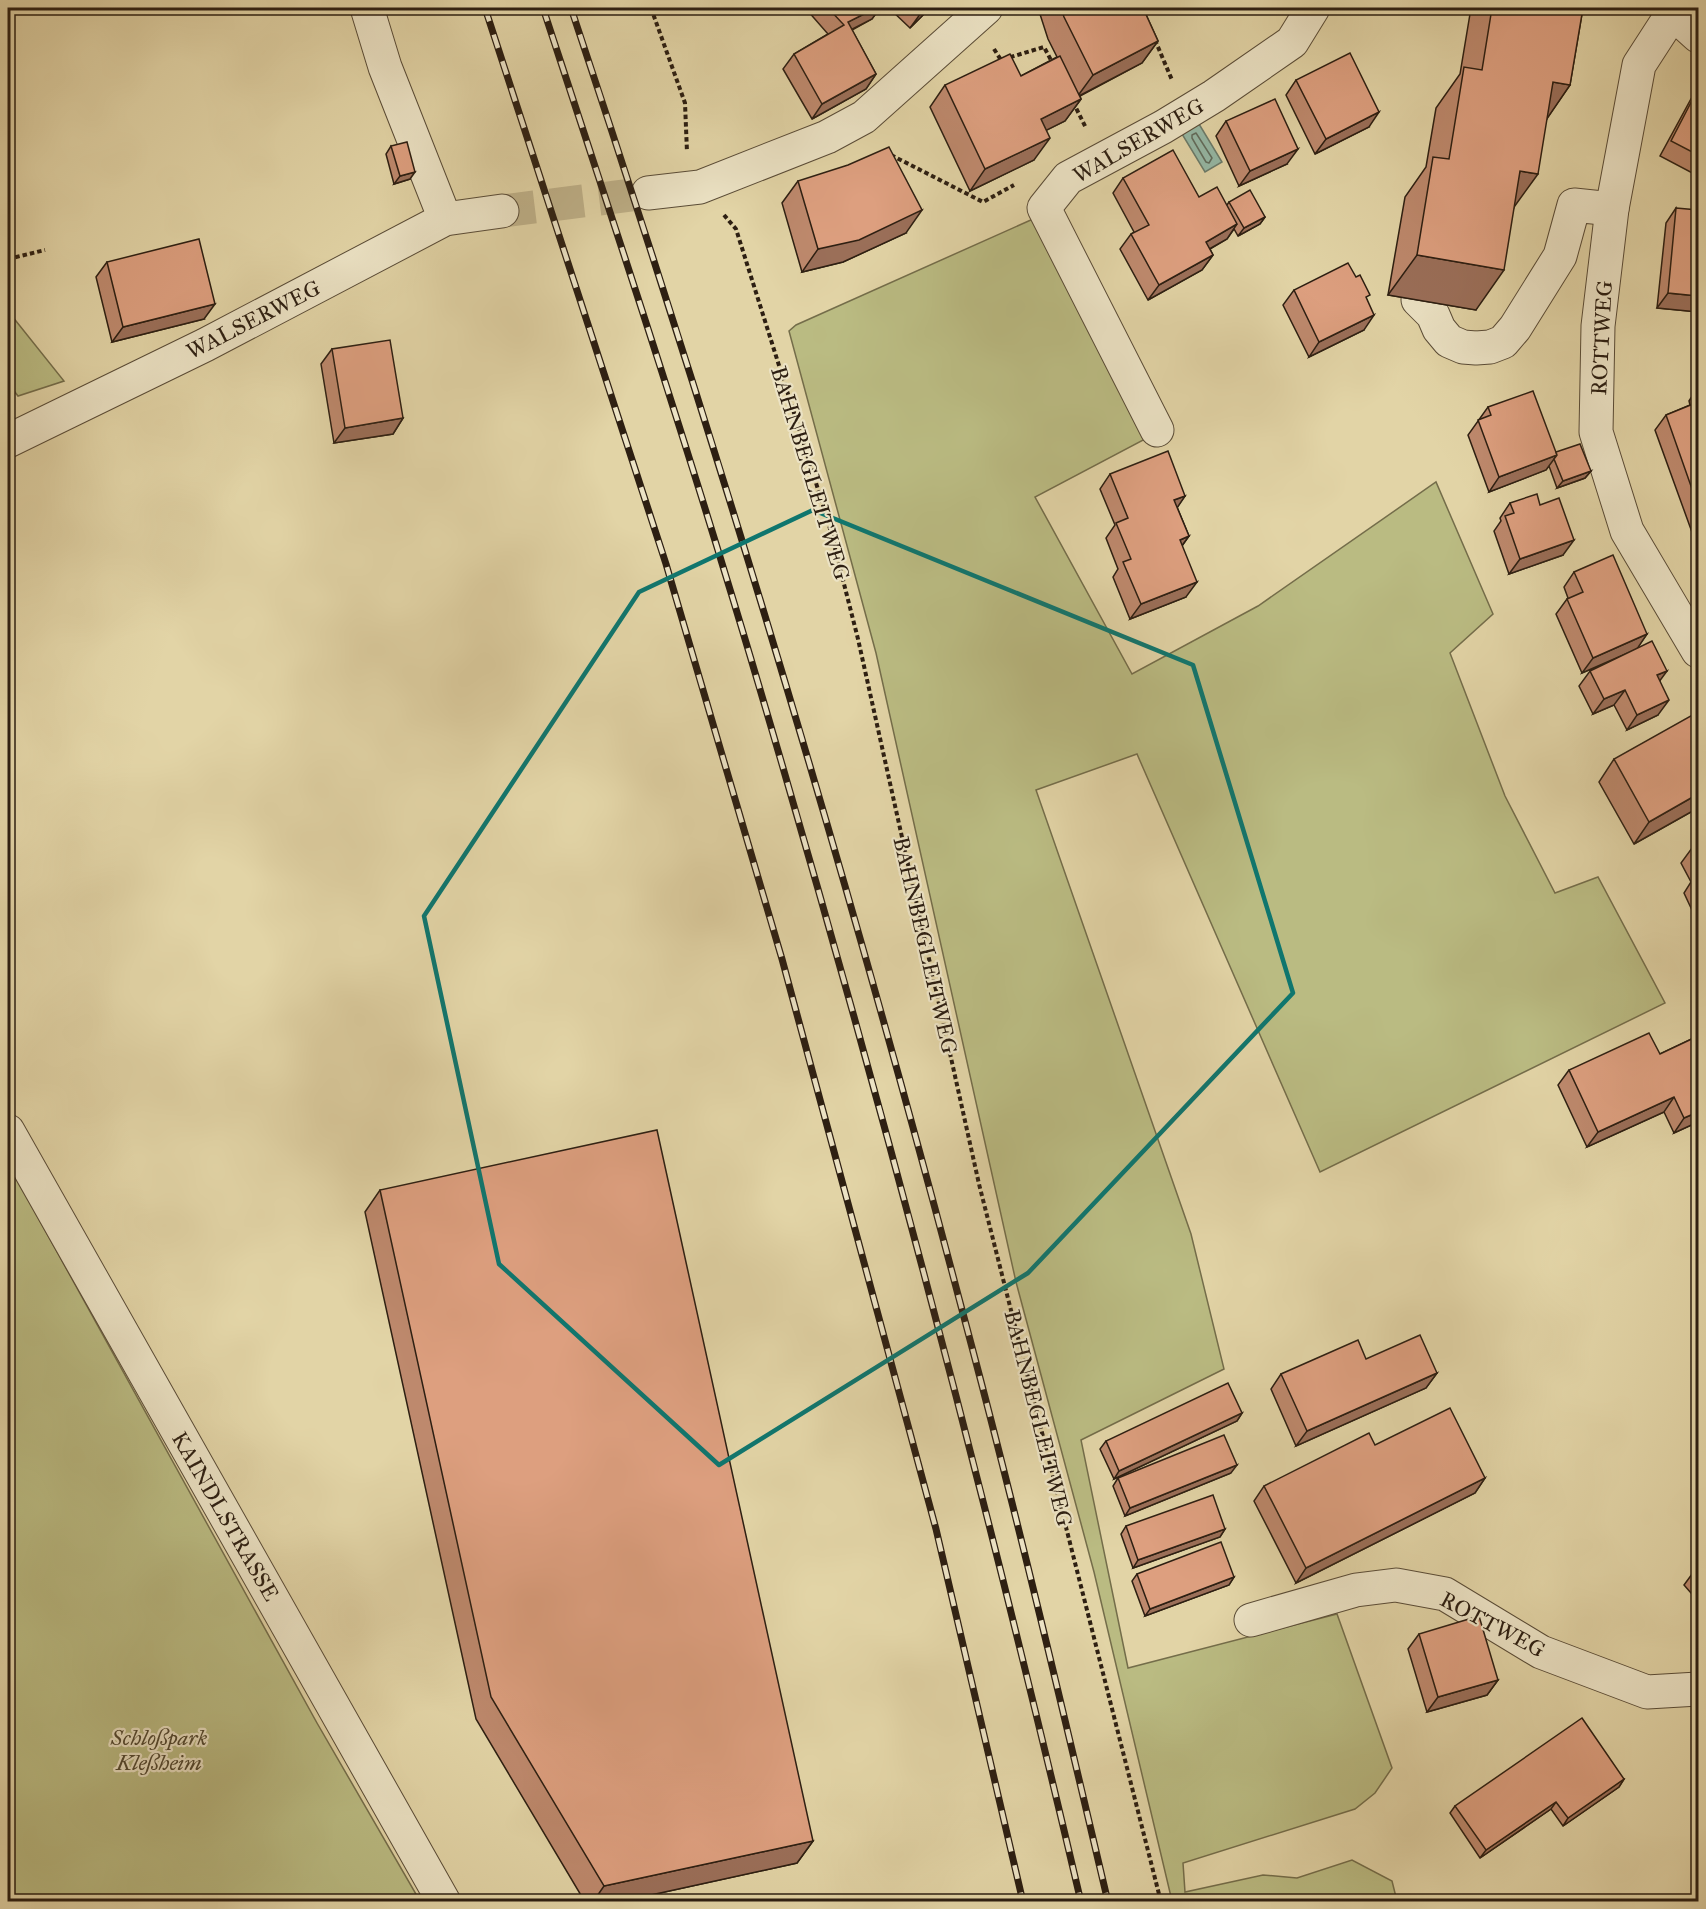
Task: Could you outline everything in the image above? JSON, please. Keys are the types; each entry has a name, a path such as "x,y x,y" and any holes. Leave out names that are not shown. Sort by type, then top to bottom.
{"street":[{"path":"367,8 385,68 445,219"},
{"name":"WALSERWEG","path":"1157,430 1044,208 1068,178 1163,127 1214,96 1292,42 1313,8"},
{"path":"1670,11 1698,36"},
{"name":"ROTTWEG","path":"1670,11 1639,65 1612,209 1598,326 1596,432 1627,531 1698,651"},
{"path":"648,194 700,187 827,137 864,117 980,14"},
{"path":"1418,300 1432,315 1439,329 1449,340 1463,347 1490,347 1503,342 1515,328 1560,256 1574,205 1612,209"},
{"name":"WALSERWEG","path":"8,441 205,345 445,219 502,211"},
{"name":"KAINDLSTRASSE","path":"8,1131 444,1902"},
{"name":"ROTTWEG","path":"1251,1620 1356,1590 1396,1585 1444,1594 1541,1652 1647,1692 1698,1689"}],"path":[{"name":"BAHNBEGLEITWEG","path":"651,8 685,104 688,156 700,187 736,229 828,521 858,639 979,1184 1161,1902"},
{"path":"980,14 1001,60 1044,47 1055,68"},
{"path":"1154,37 1175,86"},
{"path":"1071,99 1088,131"},
{"path":"864,117 878,148 983,202 1022,182"},
{"path":"8,259 45,250"}],"highlighted area":[{"path":"813,510 1193,665 1293,993 1028,1273 719,1465 499,1264 424,916 639,592"}],"green space":[{"path":"1033,219 1149,437 1035,497 1132,674 1258,606 1436,482 1493,614 1450,653 1505,796 1555,893 1598,877 1665,1003 1320,1172 1137,754 1036,790 1191,1234 1224,1369 1081,1440 1128,1668 1337,1614 1392,1768 1375,1793 1355,1809 1183,1863 1185,1892 1263,1875 1297,1878 1352,1860 1392,1881 1397,1901 1172,1901 1094,1572 1016,1282 876,653 789,331 796,325"},
{"path":"8,311 64,381 18,396 8,383"},
{"name":"Schloßpark Kleßheim","path":"8,1163 317,1723 420,1901 8,1901"}],"water":[{"path":"1199,124 1222,162 1205,172 1182,134"}],"building":[{"path":"828,8 876,8 848,22 876,74 822,104 794,54 844,25"},
{"path":"915,8 926,8 921,13"},
{"path":"1061,8 1143,8 1158,41 1093,75"},
{"path":"1492,8 1583,8 1570,85 1553,82 1538,174 1520,171 1504,270 1417,255 1433,157 1449,159 1464,67 1482,70"},
{"path":"1350,53 1379,112 1326,139 1296,80"},
{"path":"1010,54 1021,76 1060,56 1081,99 1041,119 1050,138 985,169 945,85"},
{"path":"1698,89 1698,155 1671,141"},
{"path":"1275,99 1298,149 1250,171 1226,121"},
{"path":"407,142 415,172 400,176 391,146"},
{"path":"889,147 922,210 859,240 818,249 798,181 848,165"},
{"path":"1173,150 1199,197 1217,187 1237,224 1206,242 1213,255 1159,285 1131,234 1149,225 1123,178"},
{"path":"1250,190 1265,217 1244,228 1229,202"},
{"path":"1676,208 1698,210 1698,296 1668,293"},
{"path":"199,239 215,304 123,327 107,262"},
{"path":"1348,263 1356,277 1360,275 1370,295 1366,297 1374,315 1319,342 1294,290"},
{"path":"390,340 403,418 345,428 332,349"},
{"path":"1533,391 1557,455 1499,477 1478,420 1491,415 1488,407"},
{"path":"1698,402 1698,506 1666,415"},
{"path":"1580,444 1591,471 1563,481 1554,459 1556,452"},
{"path":"1168,451 1185,496 1174,500 1189,536 1180,540 1197,582 1141,604 1123,562 1131,559 1116,523 1128,518 1110,474"},
{"path":"1537,494 1540,505 1559,498 1574,540 1520,559 1505,516 1514,513 1510,503"},
{"path":"1613,555 1647,634 1593,658 1567,599 1583,592 1574,572"},
{"path":"1652,641 1667,671 1657,675 1669,700 1637,715 1625,690 1604,699 1590,671"},
{"path":"1696,713 1698,718 1698,794 1649,822 1614,759"},
{"path":"1698,844 1698,861 1692,848"},
{"path":"1649,1033 1660,1054 1698,1036 1698,1112 1684,1118 1674,1097 1598,1132 1569,1070"},
{"path":"657,1130 813,1841 604,1886 491,1697 380,1190"},
{"path":"1420,1335 1437,1373 1307,1431 1281,1374 1358,1340 1366,1359"},
{"path":"1228,1383 1242,1413 1119,1471 1106,1441"},
{"path":"1450,1408 1485,1478 1306,1568 1264,1486 1369,1433 1375,1445"},
{"path":"1224,1435 1237,1465 1130,1508 1118,1478"},
{"path":"1213,1495 1225,1529 1138,1560 1126,1526"},
{"path":"1221,1542 1234,1577 1150,1609 1137,1574"},
{"path":"1479,1616 1498,1680 1438,1697 1419,1634"},
{"path":"1582,1718 1624,1779 1568,1818 1556,1802 1486,1850 1455,1806"}],"tunnel":[{"path":"502,211 648,193"}],"railway":[{"path":"485,8 666,564 782,959 936,1529 1023,1902"},
{"path":"543,8 707,516 759,686 846,988 929,1291 1007,1596 1081,1902"},
{"path":"571,8 727,492 872,979 1000,1454 1108,1902"}]}
